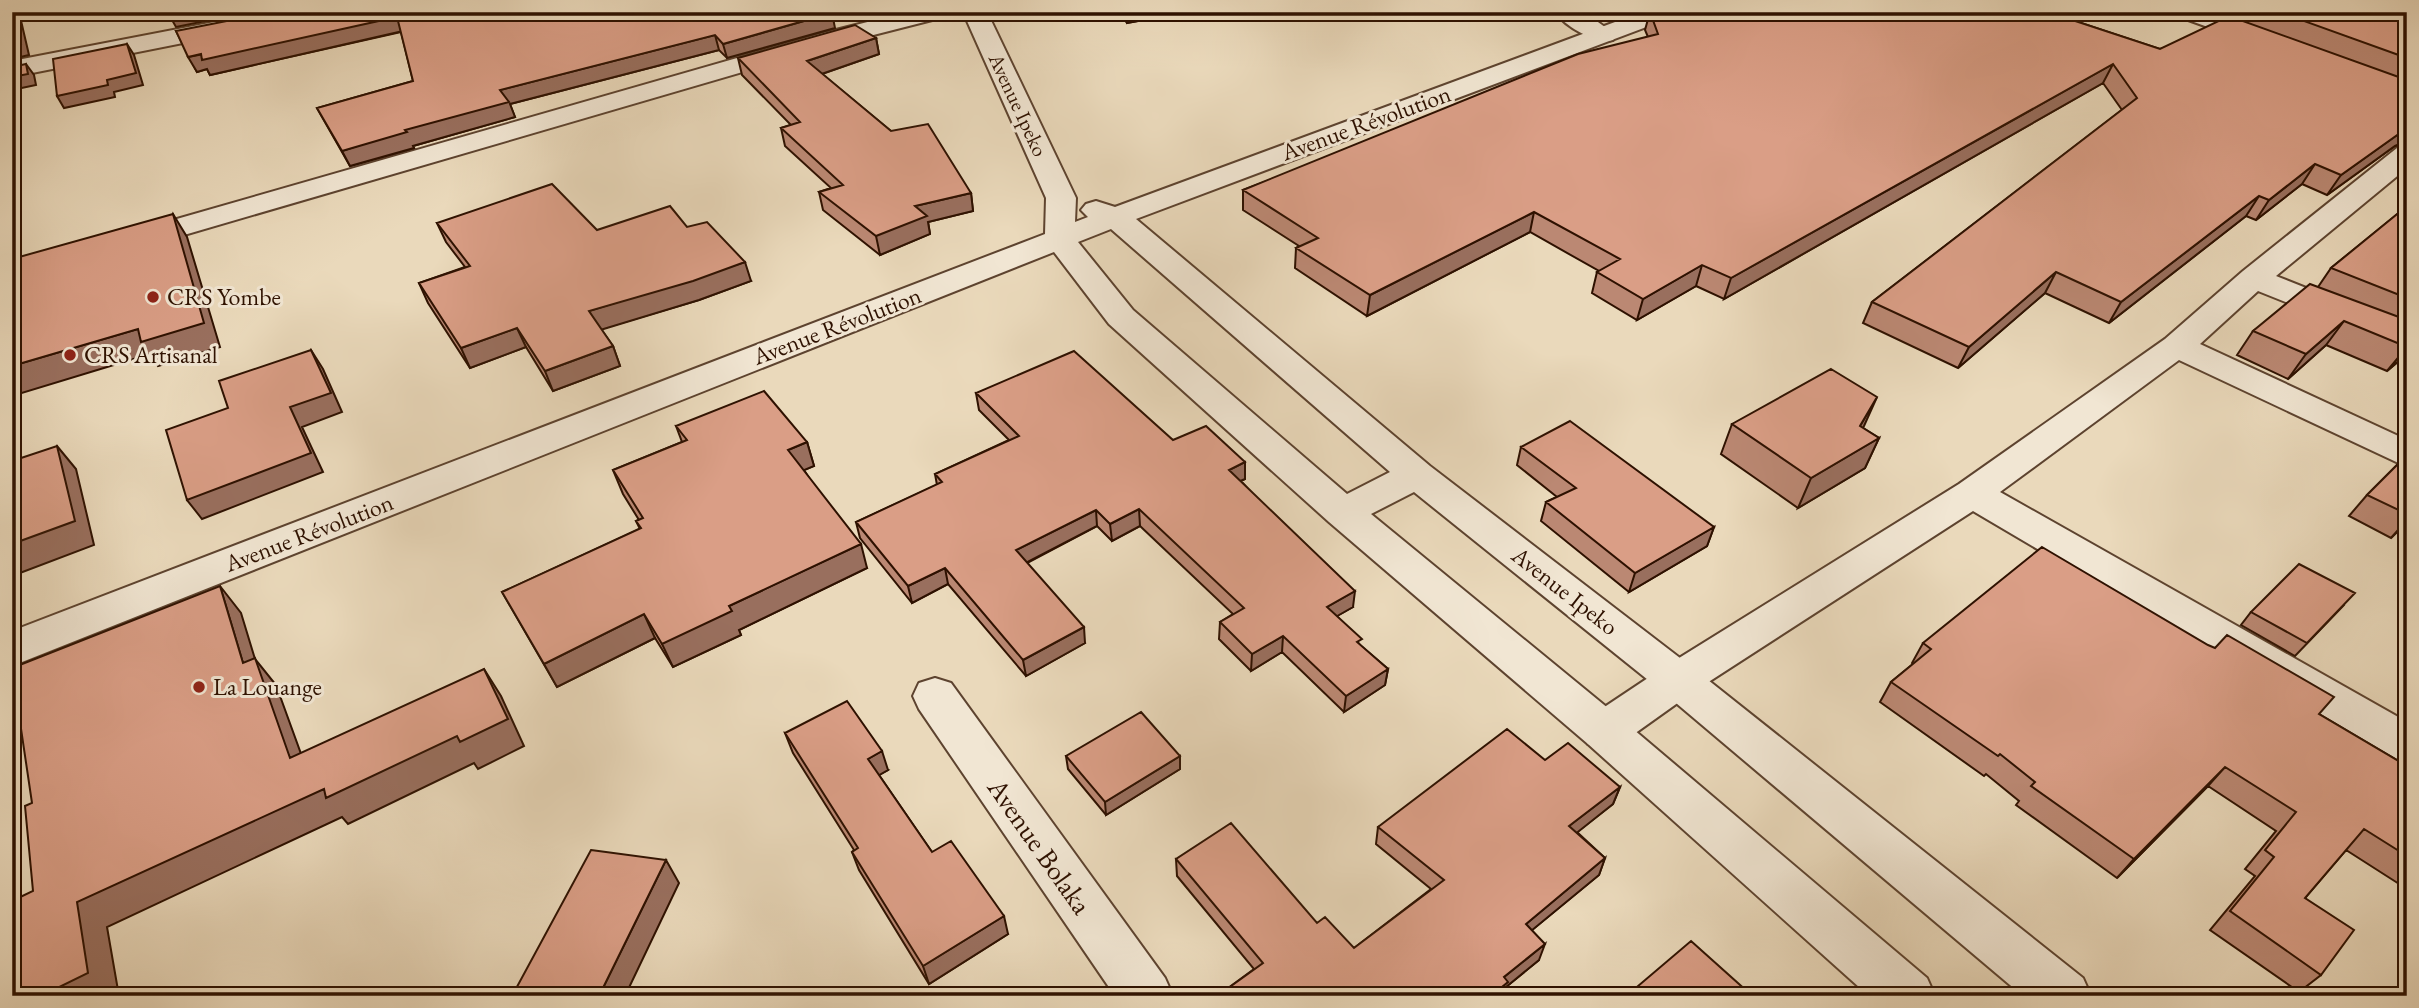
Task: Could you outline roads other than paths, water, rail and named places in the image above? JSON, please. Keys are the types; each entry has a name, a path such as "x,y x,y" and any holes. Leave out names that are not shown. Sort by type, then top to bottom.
{"street":[{"path":"12,69 304,12"},
{"path":"105,249 833,38 936,12"},
{"name":"Avenue Ipeko","path":"975,12 1060,198 1060,239"},
{"path":"1567,12 1604,35"},
{"name":"Avenue Révolution","path":"12,649 1115,217 1665,12"},
{"path":"2198,13 2291,49"},
{"path":"1604,731 1678,680 1972,492 2178,346 2255,278 2407,154"},
{"name":"Avenue Ipeko","path":"1060,198 1115,217 1417,475 1678,680 2064,996"},
{"path":"1060,239 1121,317 1343,512 1604,731 1908,996"},
{"path":"2255,278 2407,340"},
{"path":"2178,346 2407,455"},
{"path":"1343,512 1417,475"},
{"path":"1972,492 2407,745"},
{"name":"Avenue Bolaka","path":"935,696 1146,996"}],"place":[{"name":"CRS Yombe","path":"153,297"},
{"name":"CRS Artisanal","path":"70,355"},
{"name":"La Louange","path":"199,687"}]}
